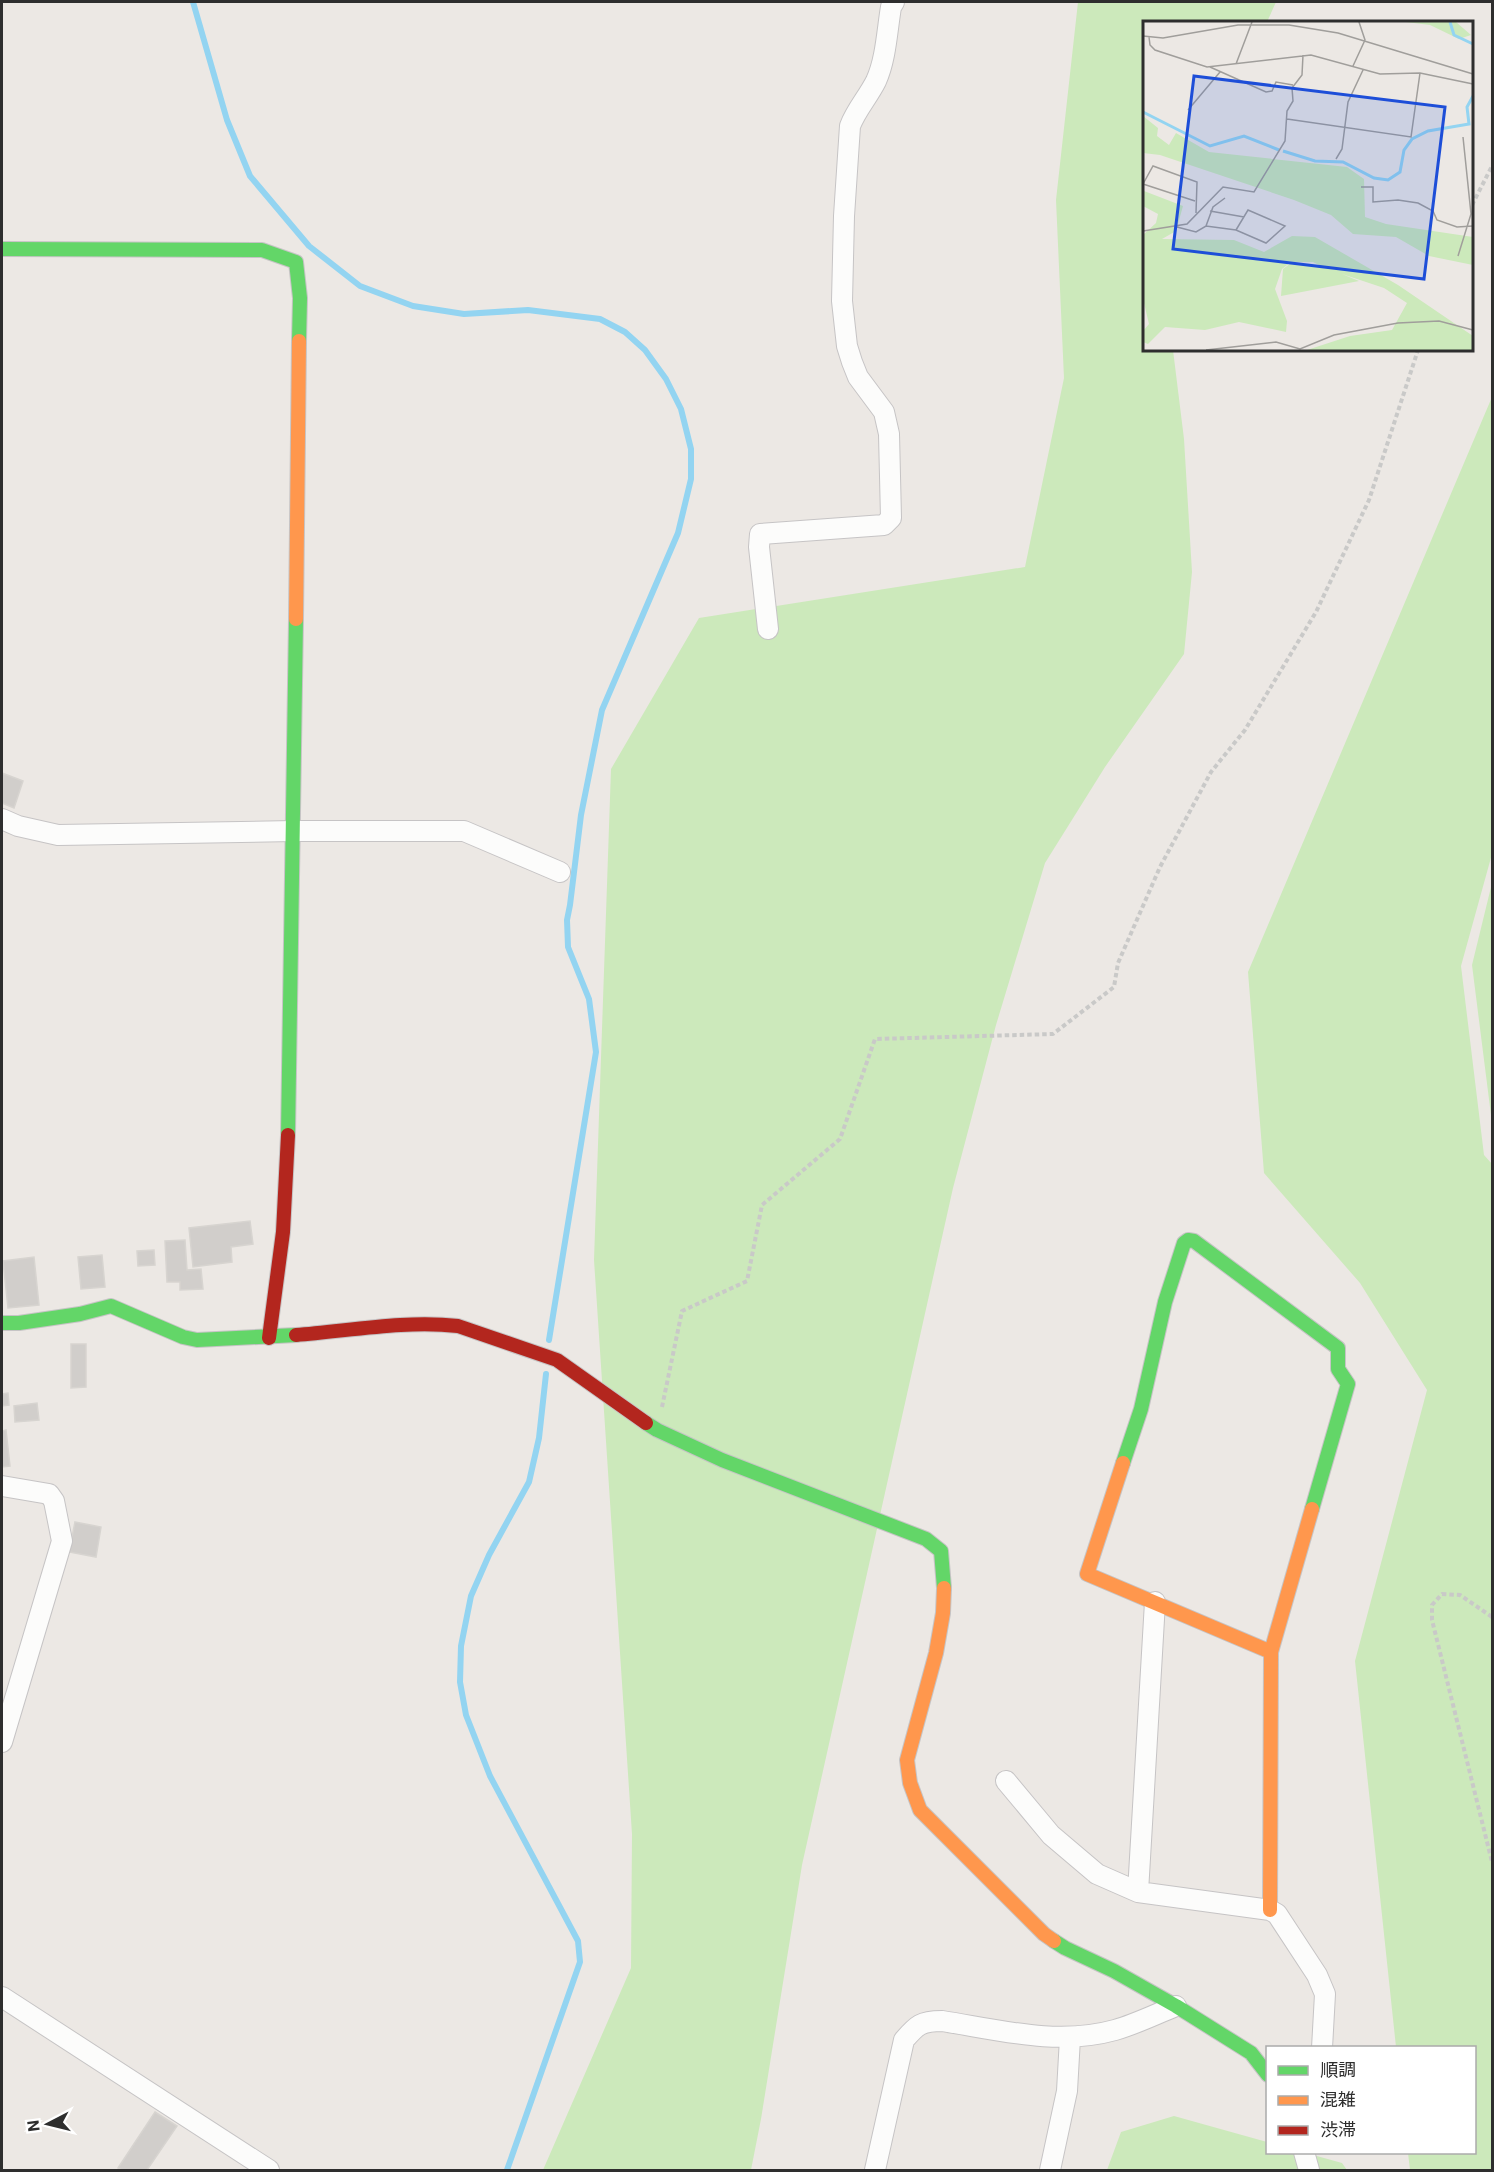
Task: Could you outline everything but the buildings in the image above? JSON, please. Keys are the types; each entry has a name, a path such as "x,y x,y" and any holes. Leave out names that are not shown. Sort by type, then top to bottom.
{"street":[{"path":"768,629 759,547 760,534 825,528 871,527 884,525 891,518 889,434 884,412 858,377 852,362 847,346 842,301 850,126 876,82 882,66 891,7 894,2"},
{"path":"2,249 262,250 296,262 300,298 290,1106 283,1232 269,1338"},
{"path":"2,819 18,826 58,835 464,831 560,872"},
{"path":"1270,1910 1271,1652 1348,1383 1338,1369 1340,1354 1338,1348 1194,1241 1188,1240 1184,1243 1165,1302 1141,1409 1087,1574 1271,1652"},
{"path":"2,1323 19,1323 80,1314 111,1305 183,1337 197,1340 269,1338 409,1325 458,1326 557,1360 657,1430 722,1460 926,1539 941,1551 945,1573 944,1617 907,1765 910,1786 920,1810 1044,1934 1065,1948 1114,1971 1176,2006 1251,2053 1266,2072"},
{"path":"2,1486 49,1494 54,1501 62,1541 2,1742"},
{"path":"1138,1892 1155,1602"},
{"path":"1006,1781 1051,1835 1097,1874 1138,1892 1270,1910 1277,1914 1317,1975 1325,1994 1323,2046"},
{"path":"2,1997 269,2170"},
{"path":"875,2170 904,2040 918,2025 930,2021 942,2021 1050,2038 1070,2038 1115,2030 1176,2006"},
{"path":"1050,2170 1066,2091 1070,2038"}],"path":[{"path":"1473,203 1492,166"},
{"path":"657,1430 682,1311 747,1281 762,1205 840,1139 875,1039 1053,1034 1114,987 1118,963 1160,867 1211,772 1245,730 1316,612 1369,500 1418,351"},
{"path":"1492,1617 1460,1595 1442,1594 1432,1605 1432,1620 1492,1862"}],"green space":[{"path":"1078,2 1276,2 1267,21 1143,21 1143,351 1173,351 1184,439 1192,572 1184,654 1105,767 1045,863 996,1025 953,1188 802,1865 751,2170 543,2170 631,1968 632,1834 594,1260 611,769 699,618 1025,567 1064,378 1056,200"},
{"path":"1492,397 1492,854 1461,966 1484,1155 1492,1164 1492,2170 1410,2170 1408,2154 1476,2154 1476,2046 1396,2046 1355,1661 1427,1390 1360,1283 1264,1173 1248,972"},
{"path":"1492,883 1492,1123 1472,965"},
{"path":"1174,2116 1266,2142 1266,2154 1310,2154 1342,2163 1347,2170 1107,2170 1121,2132"}],"waterway":[{"path":"193,2 227,120 250,176 309,246 360,286 413,306 464,314 528,310 600,319 625,332 645,350 666,379 681,409 691,449 691,479 678,533 602,710 581,815 567,920 568,947 589,999 596,1052 549,1340"},
{"path":"507,2170 580,1962 578,1941 490,1776 466,1715 460,1682 461,1646 471,1596 489,1555 529,1482 539,1438 546,1374"}],"traffic: fast":[{"path":"2,249 262,250 296,262 300,298 299,341"},
{"path":"288,1135 296,619"},
{"path":"1123,1463 1141,1409 1165,1302 1184,1243 1188,1240 1194,1241 1338,1348 1338,1369 1348,1384 1312,1509"},
{"path":"2,1323 19,1323 80,1314 111,1306 183,1337 197,1340 296,1335"},
{"path":"646,1423 722,1460 926,1539 941,1551 944,1588"},
{"path":"1054,1941 1176,2006 1251,2053 1266,2072"}],"traffic: slow":[{"path":"296,619 299,341"},
{"path":"1123,1463 1087,1574 1271,1652"},
{"path":"1270,1910 1271,1652 1312,1509"},
{"path":"944,1588 943,1613 936,1653 907,1760 910,1783 920,1810 1044,1934 1054,1941"}],"traffic: jam":[{"path":"269,1338 283,1232 288,1135"},
{"path":"296,1335 397,1325 458,1326 557,1360 646,1423"}]}
